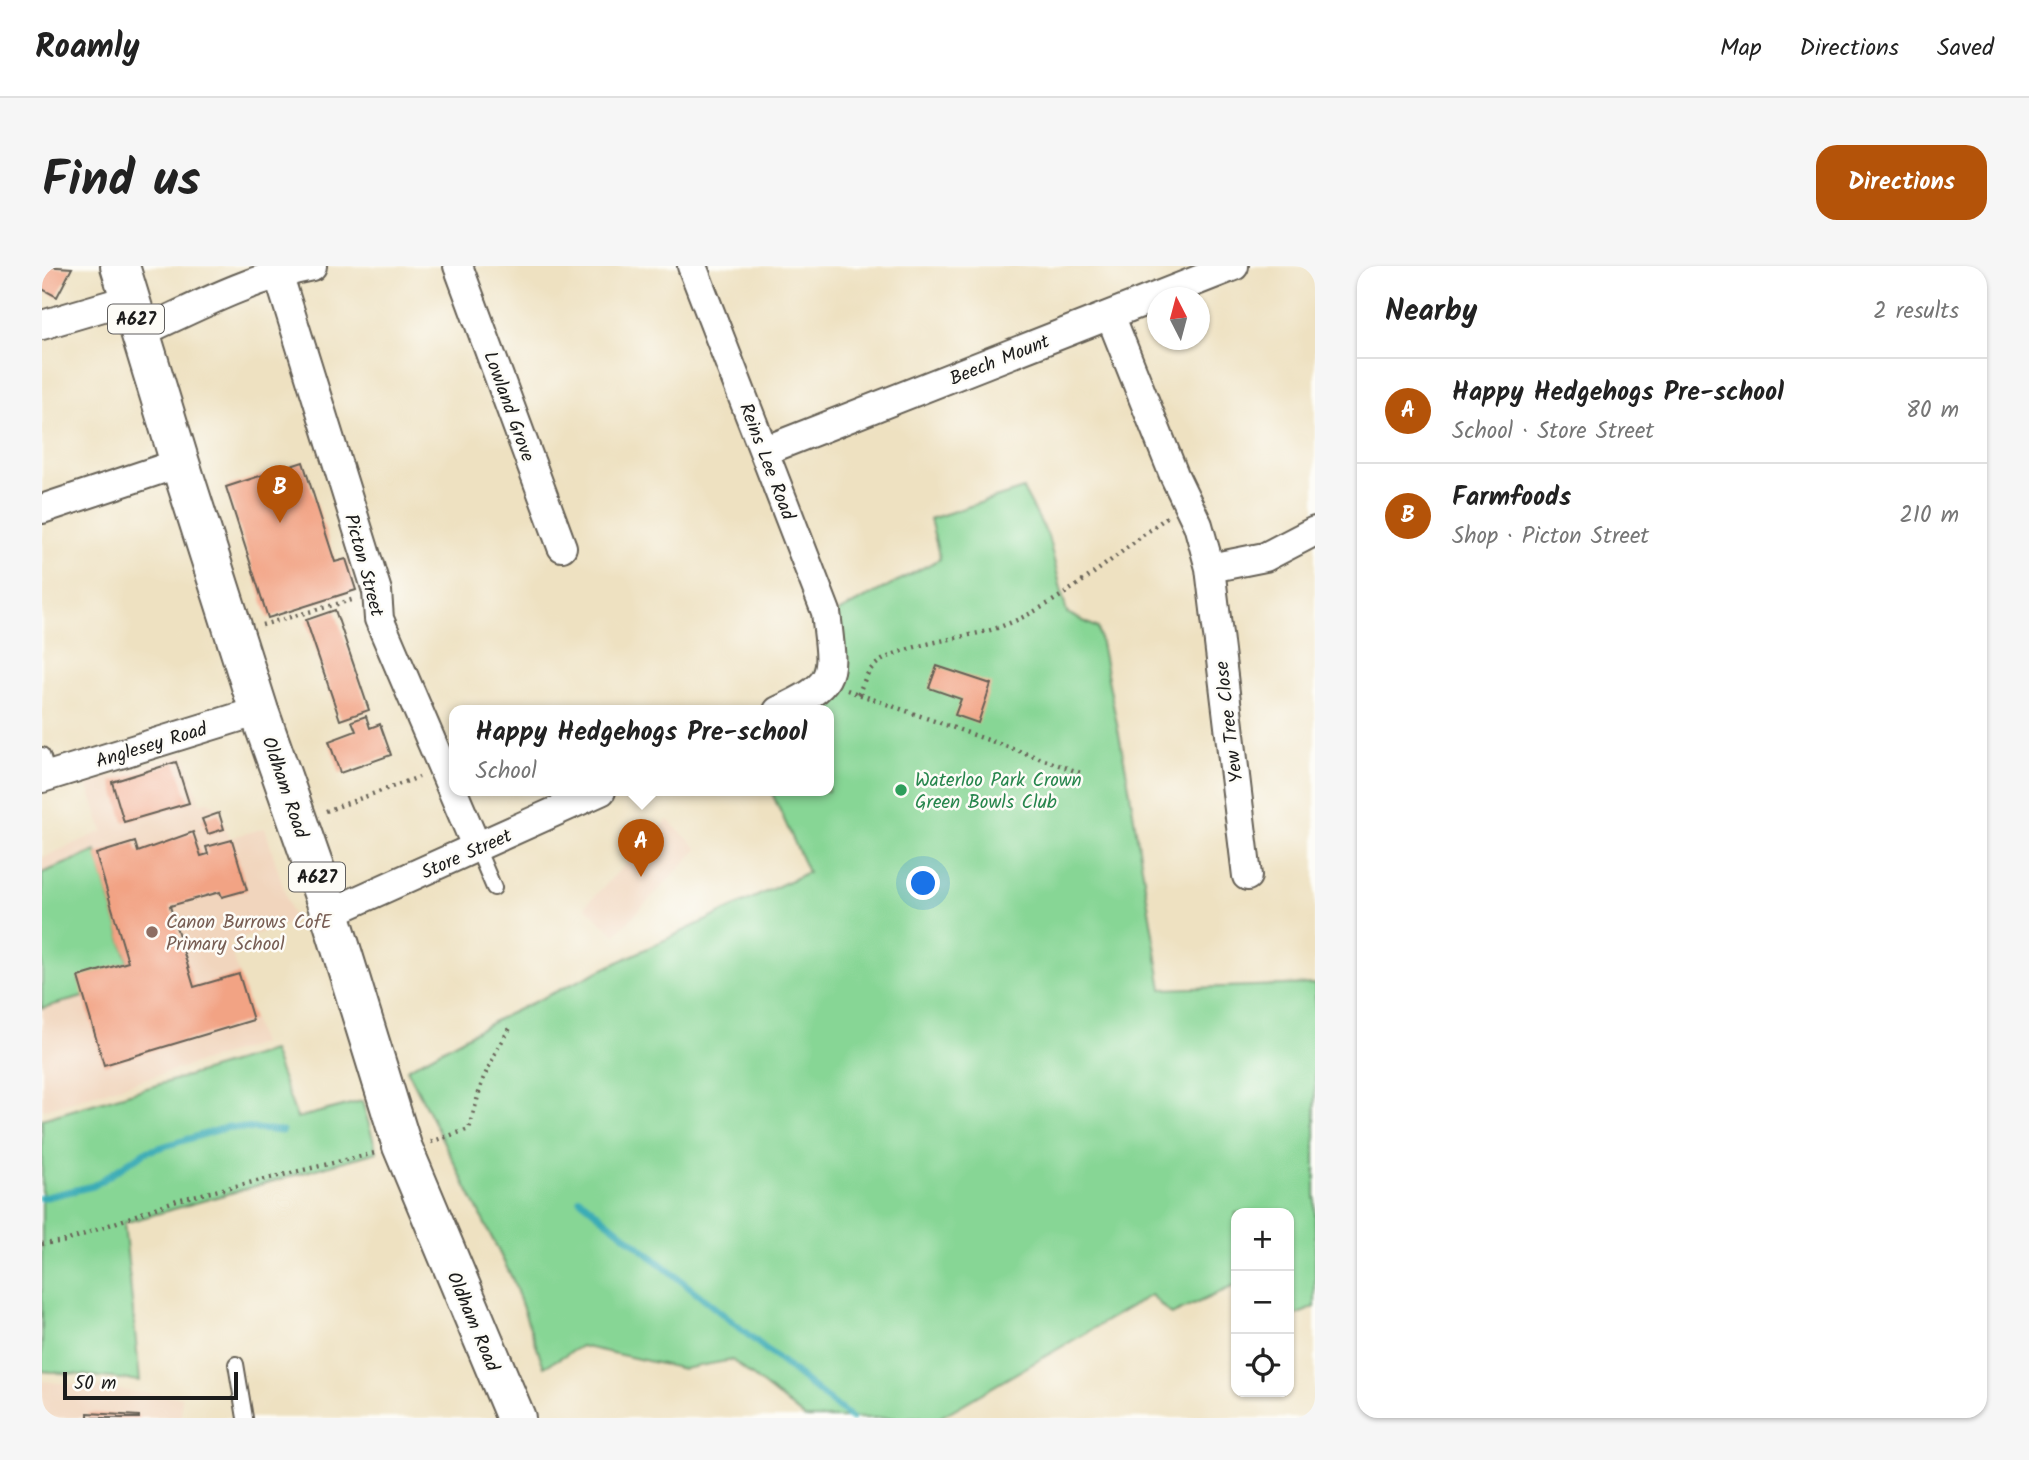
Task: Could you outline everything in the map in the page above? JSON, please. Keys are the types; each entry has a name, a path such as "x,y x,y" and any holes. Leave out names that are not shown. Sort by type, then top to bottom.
{"highway":[{"name":"Oldham Road","path":"130,299 234,633 330,913 402,1146 506,1407"}],"street":[{"path":"42,325 130,299 244,284 278,272 312,266"},
{"name":"Lowland Grove","path":"458,266 562,547"},
{"name":"Reins Lee Road","path":"692,266 826,612 828,671"},
{"name":"Beech Mount","path":"764,452 1234,266"},
{"name":"Picton Street","path":"278,272 377,591 379,618 449,782"},
{"name":"Yew Tree Close","path":"1110,315 1174,475 1198,525 1210,568 1247,876"},
{"path":"42,509 180,463"},
{"path":"1210,568 1265,557 1315,531"},
{"path":"791,705 813,695 828,671"},
{"name":"Anglesey Road","path":"44,769 259,710"},
{"name":"Picton Street","path":"455,796 477,848"},
{"name":"Store Street","path":"330,913 590,796"}],"lane":[{"path":"477,848 495,888"},
{"path":"236,1364 245,1418"}],"path":[{"path":"858,694 870,670 884,661 926,644 995,628 1046,607 1188,501"},
{"path":"234,633 377,591"},
{"path":"828,671 858,694 1084,774"},
{"path":"298,821 443,768"},
{"path":"42,1244 66,1241 177,1200 402,1146 445,1140 469,1129 482,1082 512,1025"}],"shaded area":[{"name":"Canon Burrows CofE Primary School","path":"184,753 200,804 208,801 219,808 229,838 265,828 294,922 229,943 261,1044 42,1110 42,858 103,831 87,784"},
{"path":"668,820 698,849 615,935 585,906"},
{"path":"42,1381 182,1397 181,1418 42,1418"}],"green space":[{"path":"1023,489 1048,536 1067,613 1098,628 1127,775 1162,989 1315,984 1315,1307 1294,1316 1294,1208 1231,1208 1231,1287 1171,1315 1151,1295 939,1418 805,1418 732,1360 683,1369 581,1346 544,1367 512,1278 407,1069 498,1019 808,872 773,796 834,796 834,705 803,705 838,612 940,559 930,519"},
{"path":"96,851 128,962 79,980 87,996 42,1008 42,873"},
{"path":"272,1051 297,1118 362,1101 377,1152 124,1223 140,1381 42,1371 42,1119"}],"building":[{"path":"42,266 72,268 57,297 42,289"},
{"path":"303,462 335,562 346,559 356,590 268,618 226,487"},
{"path":"335,610 369,710 340,720 306,620"},
{"path":"937,666 991,684 978,723 955,715 961,699 929,688"},
{"path":"366,716 370,728 380,724 391,755 340,773 329,741 356,731 352,721"},
{"path":"176,762 189,803 124,822 112,782"},
{"path":"219,813 224,829 208,834 202,819"},
{"path":"193,832 201,856 208,854 206,847 232,840 247,890 222,897 220,892 170,906 194,987 239,974 253,1020 104,1065 78,977 128,962 96,854 135,842 138,852"},
{"path":"88,1413 139,1416 139,1418 88,1418"}],"waterway":[{"path":"42,1198 93,1186 145,1152 228,1127 282,1131"},
{"path":"580,1199 851,1418"}],"place":[{"name":"Farmfoods","path":"280,523"},
{"name":"Waterloo Park Crown Green Bowls Club","path":"901,790"},
{"name":"Happy Hedgehogs Pre-school","path":"641,877"},
{"name":"Canon Burrows CofE Primary School","path":"152,932"}]}
